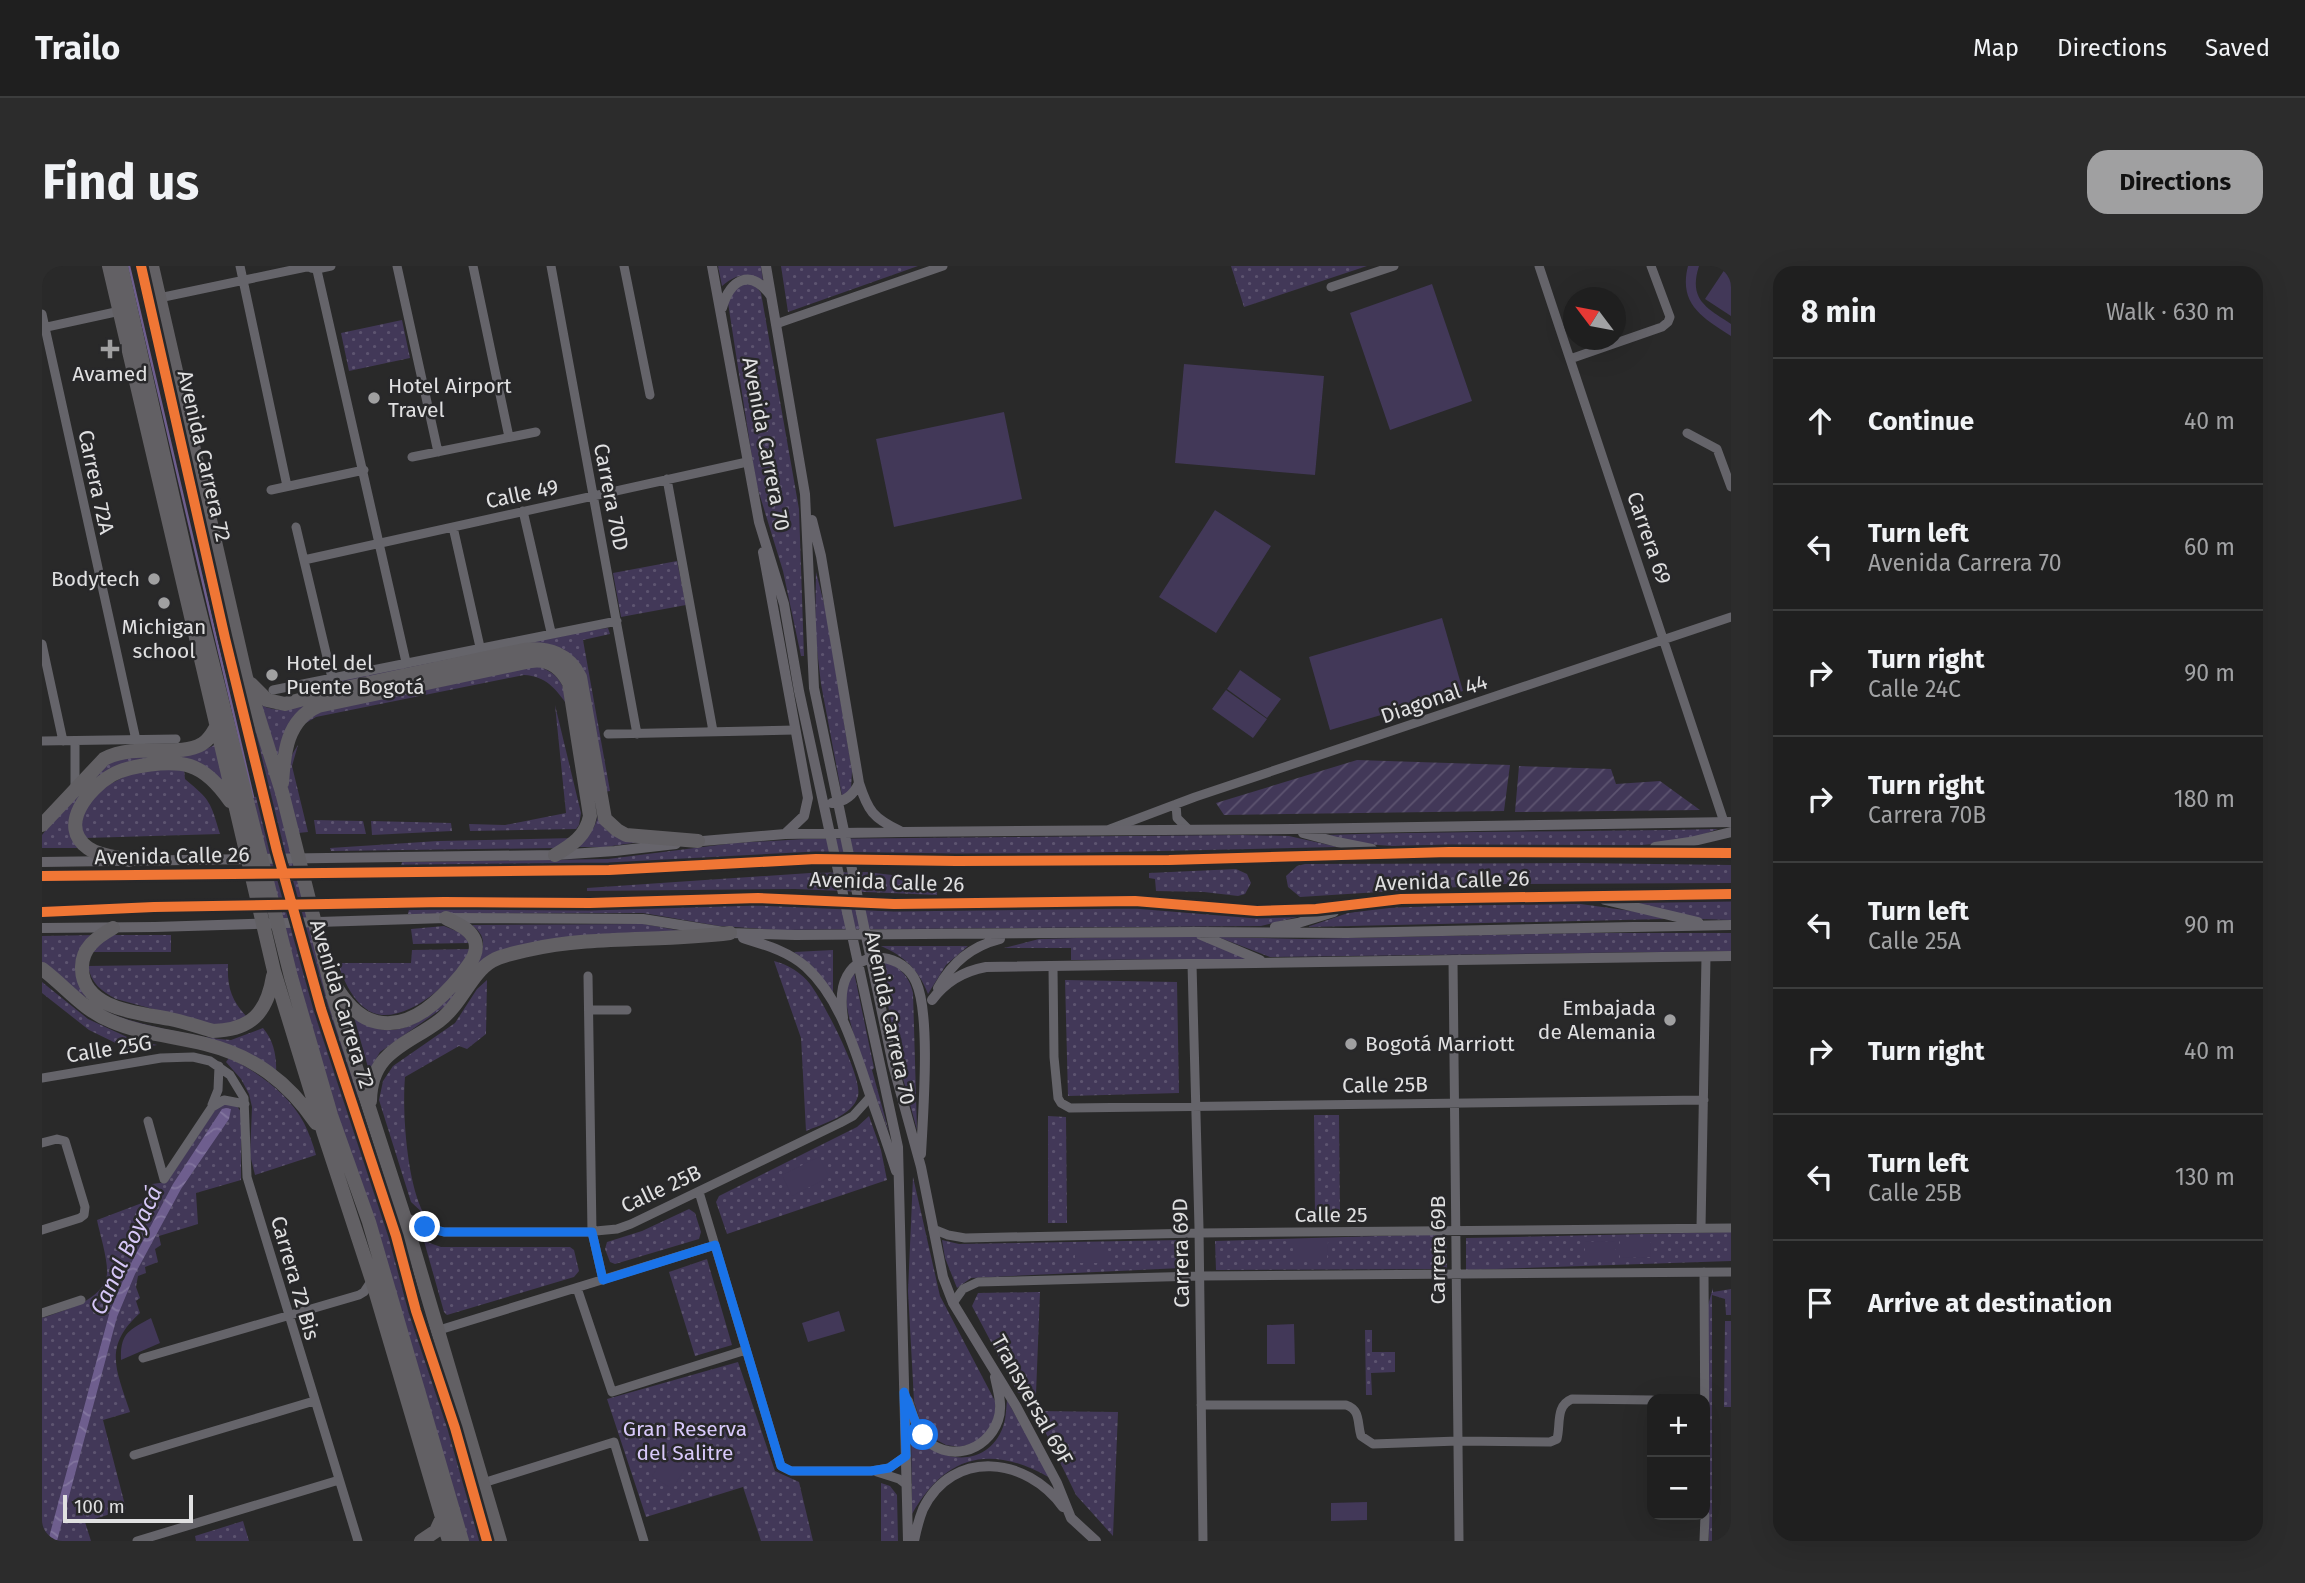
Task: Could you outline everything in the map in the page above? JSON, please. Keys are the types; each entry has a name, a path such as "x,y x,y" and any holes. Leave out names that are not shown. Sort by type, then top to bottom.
{"highway":[{"path":"109,266 274,971 372,1280 449,1541"},
{"name":"Avenida Carrera 72","path":"121,266 197,599 291,977 463,1541"},
{"name":"Avenida Carrera 72","path":"141,266 225,638 277,850 321,1009 388,1208 416,1311 455,1428 487,1541"},
{"name":"Avenida Carrera 72","path":"152,266 246,677 282,792 327,975 370,1117 404,1216 500,1541"},
{"path":"160,349 166,329"},
{"path":"137,385 153,407"},
{"path":"171,397 186,411"},
{"path":"192,624 197,599"},
{"path":"246,677 261,696 285,704 335,690 524,650 543,649 553,652 569,661 580,677 605,819 617,831 626,835 698,841"},
{"path":"282,792 290,733 308,710 326,703 542,661 558,668 569,683 590,805 585,832 555,855"},
{"path":"42,825 96,766 113,754 134,750 191,749 203,744 216,727"},
{"path":"129,860 89,849 76,830 77,814 82,803 111,775 131,767 190,766 214,782 234,809"},
{"path":"327,975 348,1003 368,1019 386,1023 408,1019 446,993 476,951 469,931 446,918"},
{"path":"113,928 99,936 86,950 82,960 82,972 88,989 99,999 117,1007 213,1031 239,1028 258,1015 265,1003 274,971"},
{"path":"370,1117 370,1090 375,1071 381,1062 449,1012 479,973 492,961 538,948 565,944 730,933"},
{"path":"42,970 83,1005 109,1021 228,1051 263,1068 284,1084 324,1135"},
{"path":"350,1098 370,1117"},
{"path":"335,1168 357,1191"},
{"path":"455,1428 461,1406"},
{"path":"421,1541 436,1531 442,1518"}],"main road":[{"name":"Avenida Carrera 70","path":"712,266 759,522 784,604 799,691 898,1147 908,1541"},
{"name":"Avenida Carrera 70","path":"766,266 805,494 814,688 893,1065 921,1167 943,1277 953,1303"},
{"path":"720,313 728,290 741,280 755,281 767,290 772,298"},
{"path":"805,494 821,556 859,783 872,814 902,832"},
{"path":"759,522 808,809 798,824 785,834"},
{"path":"805,783 820,798 829,803 839,803 855,791 859,783"},
{"path":"1610,852 1690,842 1729,825"},
{"name":"Avenida Calle 26","path":"42,862 555,855 785,834 1729,825"},
{"path":"1292,830 1346,844 1413,853"},
{"name":"Avenida Calle 26","path":"42,876 609,870 816,859 1156,860 1413,853 1731,853"},
{"name":"Avenida Calle 26","path":"42,912 154,907 767,898 894,904 1135,901 1257,911 1316,909 1401,899 1731,894"},
{"path":"1567,896 1612,901 1715,925"},
{"path":"1248,932 1298,923 1364,903"},
{"path":"42,928 155,928 446,918 642,919 730,933 794,935 1347,933 1731,925"},
{"path":"1195,932 1266,963"},
{"path":"730,933 778,950 804,965 816,977 844,1023 901,1190"},
{"path":"923,1026 932,1000 947,972 964,955 989,942 1020,935"},
{"path":"932,1000 950,981 976,969 1731,956"},
{"path":"844,1023 842,998 847,975 862,960 874,957 894,960 912,974 920,995 923,1026 921,1167"},
{"name":"Transversal 69F","path":"953,1303 993,1368 1057,1483 1071,1518"},
{"path":"904,1392 917,1426 929,1442 955,1452 972,1449 987,1440 998,1420 1000,1403 993,1368"},
{"path":"914,1541 923,1509 934,1493 957,1474 981,1467 1000,1466 1032,1477 1058,1500 1085,1541"},
{"path":"1071,1518 1096,1541"}],"street":[{"path":"240,266 287,486"},
{"path":"159,298 243,279 331,266"},
{"path":"397,266 438,452"},
{"path":"473,266 509,437"},
{"name":"Carrera 70D","path":"551,266 637,734"},
{"path":"624,266 650,395"},
{"path":"776,324 943,266"},
{"path":"1331,287 1394,266"},
{"name":"Carrera 69","path":"1539,266 1729,825"},
{"path":"1570,359 1662,327 1668,322 1670,317 1651,266"},
{"path":"314,267 364,470 406,662"},
{"path":"44,328 120,311"},
{"name":"Carrera 72A","path":"42,314 136,740"},
{"path":"412,457 536,432"},
{"path":"1688,433 1717,449 1731,487"},
{"name":"Calle 49","path":"304,560 747,462"},
{"path":"271,490 364,470"},
{"path":"667,479 713,732"},
{"path":"523,511 551,632"},
{"path":"296,527 332,678"},
{"path":"453,527 481,647"},
{"name":"Diagonal 44","path":"1109,829 1731,617"},
{"path":"273,690 551,632 617,621"},
{"path":"42,643 64,741"},
{"path":"608,734 795,730"},
{"path":"42,741 176,739"},
{"path":"75,741 75,788"},
{"path":"1177,804 1177,818 1188,829"},
{"path":"1701,1228 1706,957"},
{"name":"Carrera 69B","path":"1453,960 1459,1541"},
{"name":"Carrera 69D","path":"1192,964 1203,1541"},
{"name":"Calle 25B","path":"1053,967 1054,1057 1058,1098 1066,1107 1704,1100"},
{"path":"588,976 592,1232 603,1280"},
{"path":"589,1010 627,1010"},
{"name":"Calle 25G","path":"42,1078 182,1056 201,1058 219,1066"},
{"path":"148,1121 164,1179 212,1107 218,1090 219,1066"},
{"name":"Carrera 72 Bis","path":"219,1066 230,1074 238,1085 245,1104 247,1177 358,1541"},
{"name":"Calle 25B","path":"404,1216 425,1227 444,1232 592,1232 623,1227 840,1124 853,1116 871,1096"},
{"path":"212,1107 224,1100 245,1104"},
{"path":"42,1143 57,1139 65,1141 85,1207 84,1215 80,1218 42,1230"},
{"path":"699,1192 781,1466 791,1471 871,1471 889,1468 906,1456"},
{"name":"Calle 25","path":"933,1229 948,1236 965,1238 1731,1228"},
{"path":"436,1331 715,1245"},
{"path":"1704,1272 1705,1394"},
{"path":"953,1303 963,1289 978,1282 1199,1276 1731,1272"},
{"path":"143,1359 359,1295 365,1292 372,1280"},
{"path":"577,1288 612,1392 746,1350"},
{"path":"42,1313 81,1300"},
{"path":"1201,1405 1346,1405 1351,1407 1358,1417 1359,1432 1364,1440 1373,1444 1550,1442 1557,1439 1560,1410 1567,1401 1647,1400"},
{"path":"134,1455 314,1401"},
{"path":"483,1483 614,1442 644,1541"},
{"path":"871,1471 892,1476 907,1485"},
{"path":"137,1541 339,1480"},
{"path":"1704,1520 1704,1541"}],"green space":[{"path":"718,266 761,266 763,280 742,276 722,286"},
{"path":"781,266 918,266 788,312"},
{"path":"1231,266 1367,266 1244,307"},
{"path":"1688,266 1699,266 1696,278 1698,295 1707,308 1731,324 1731,336 1711,323 1690,301 1686,279"},
{"path":"1727,266 1731,266 1731,316 1705,299"},
{"path":"746,283 755,285 761,293 799,509 804,656 801,656 783,571 756,483 728,303 733,291"},
{"path":"1432,284 1472,401 1390,430 1350,313"},
{"path":"402,320 410,358 349,371 341,333"},
{"path":"1184,364 1324,376 1315,475 1175,463"},
{"path":"1004,412 1022,499 894,527 876,439"},
{"path":"1215,510 1271,546 1216,633 1159,597"},
{"path":"677,561 686,605 621,617 613,573"},
{"path":"816,572 826,611 852,771 851,790 842,796 821,684 815,633"},
{"path":"1442,618 1463,691 1330,730 1309,657"},
{"path":"608,628 610,634 583,640 610,791 604,792 563,649 548,644 325,688 323,682 549,635"},
{"path":"534,655 557,659 565,664 574,678 586,730 595,799 574,683 560,664 541,657 314,703 297,715 287,728 276,764 261,705 287,709 313,700"},
{"path":"536,665 559,680 568,706 550,685 538,678 524,675 316,717 306,723 309,713"},
{"path":"1240,670 1281,699 1267,718 1227,689"},
{"path":"242,683 255,718 360,1099 353,1092 307,940"},
{"path":"1226,690 1267,719 1253,738 1212,709"},
{"path":"555,705 581,813 579,825 576,829 470,831 469,824 505,825 566,813"},
{"path":"216,744 224,785 211,771 131,762 123,764 100,778 75,804 78,848 42,848 42,835 102,768 125,757 195,752"},
{"path":"298,745 292,766 308,832 298,833 287,777 292,755"},
{"path":"1357,760 1510,765 1504,811 1224,815 1216,803"},
{"path":"1519,766 1611,769 1616,784 1660,781 1700,810 1515,812"},
{"path":"184,769 185,779 208,802 220,834 86,838 80,829 87,802 97,791 135,771"},
{"path":"261,796 372,1177 483,1541 467,1541 334,1110 248,798"},
{"path":"598,817 610,832 621,838 640,842 605,847 575,847 594,827"},
{"path":"314,820 363,821 366,834 316,834"},
{"path":"371,821 451,823 452,831 372,835"},
{"path":"1718,829 1660,844 1620,846 1392,846 1364,844 1325,835 1423,833"},
{"path":"1289,836 1338,847 937,856 869,854 562,867 401,866 402,862 608,859 734,843 805,839"},
{"path":"575,838 556,848 331,851 330,848 438,841"},
{"path":"1305,864 1731,865 1731,883 1506,884 1300,897 1288,887 1286,876 1297,866"},
{"path":"1236,869 1247,874 1251,883 1245,894 1238,896 1156,891 1155,879 1149,878 1149,873"},
{"path":"867,872 917,878 917,888 937,889 937,895 795,889 587,891 587,888 810,873"},
{"path":"1731,898 1731,920 1700,919 1627,901"},
{"path":"1566,902 1639,912 1666,919 1307,927 1348,913 1380,908"},
{"path":"808,904 886,911 1133,907 1305,915 1261,926 777,930 719,926 643,913 408,914 409,909"},
{"path":"644,924 703,935 491,955 447,1005 380,1052 369,1071 354,1017 371,1027 387,1030 404,1028 433,1011 459,985 481,954 482,938 472,925"},
{"path":"444,926 461,933 470,943 413,944 411,929"},
{"path":"1731,933 1731,951 1270,957 1218,937 1302,939"},
{"path":"96,935 78,957 91,992 101,1008 139,1023 219,1039 231,1040 263,1028 274,1050 276,1074 110,1016 42,964 42,936"},
{"path":"114,935 171,935 171,952 92,952 93,946"},
{"path":"1195,935 1247,959 1071,960 1071,948 1004,948 1039,939"},
{"path":"881,946 968,946 946,965 928,994 910,965"},
{"path":"471,949 446,983 422,1002 395,1014 373,1013 359,1003 348,988 338,963 411,963 412,950"},
{"path":"833,950 833,994 811,965 794,952"},
{"path":"774,961 799,973 816,993 841,1039 858,1086 858,1096 850,1109 806,1131 801,1038"},
{"path":"880,962 898,968 909,982 913,993 917,1130 899,1064"},
{"path":"228,964 231,992 246,1016 237,1023 212,1025 116,999 97,986 88,966"},
{"path":"854,972 874,1068 872,1070 889,1132 850,1022 846,992"},
{"path":"487,980 486,1034 467,1049 459,1046 405,1077 407,1147 413,1185 424,1214 411,1202 379,1100 383,1081 393,1066 455,1023 477,989"},
{"path":"1065,980 1177,982 1179,1093 1068,1096"},
{"path":"42,982 88,1019 127,1037 157,1045 130,1050 89,1030 42,993"},
{"path":"229,1058 262,1077 290,1103 304,1123 316,1155 255,1175 250,1155 252,1107 241,1079 226,1062"},
{"path":"223,1102 237,1106 241,1112 241,1180 196,1193 198,1224 159,1236 161,1245 155,1249 158,1262 145,1267 146,1273 138,1276 136,1287 140,1298 136,1301 140,1313 128,1325 117,1348 117,1372 130,1412 103,1420 126,1509 85,1522 91,1541 42,1541 42,1318 71,1308 99,1291 107,1268 97,1220 142,1203 152,1184 167,1182"},
{"path":"1314,1115 1339,1115 1340,1218 1315,1218"},
{"path":"869,1116 881,1150 887,1180 727,1234 716,1202 719,1196 857,1127"},
{"path":"1048,1116 1066,1117 1067,1223 1048,1223"},
{"path":"819,1157 829,1177 792,1196 782,1175"},
{"path":"913,1177 940,1296 995,1401 995,1416 990,1428 982,1438 959,1447 946,1445 933,1438 922,1427 914,1401 908,1291"},
{"path":"689,1209 695,1213 701,1232 699,1239 615,1264 610,1262 605,1249 607,1242 642,1231"},
{"path":"1731,1232 1731,1261 1466,1270 1466,1238"},
{"path":"1446,1234 1447,1269 1216,1270 1215,1241"},
{"path":"942,1240 959,1244 1180,1240 1181,1268 971,1278 957,1288 945,1258"},
{"path":"1293,1240 1328,1240 1327,1258 1293,1258"},
{"path":"424,1241 441,1247 570,1247 574,1250 579,1271 574,1277 447,1315"},
{"path":"1615,1241 1615,1258 1585,1258 1585,1242"},
{"path":"1620,1241 1650,1241 1651,1257 1620,1258"},
{"path":"1075,1247 1106,1247 1106,1263 1075,1263"},
{"name":"Gran Reserva del Salitre","path":"707,1259 732,1345 695,1356 669,1272"},
{"path":"1713,1288 1713,1292 1731,1289 1731,1315 1726,1315 1725,1299 1712,1295 1712,1541 1709,1541 1708,1305"},
{"path":"1040,1292 1036,1394 1018,1393 972,1306 978,1293"},
{"path":"839,1311 845,1331 808,1342 802,1323"},
{"path":"151,1318 160,1343 121,1360 122,1344 127,1333"},
{"path":"1725,1321 1731,1321 1731,1407 1724,1407"},
{"path":"1294,1324 1295,1364 1267,1364 1267,1325"},
{"path":"1365,1330 1372,1330 1372,1352 1395,1352 1395,1372 1371,1373 1372,1395 1366,1395"},
{"name":"Gran Reserva del Salitre","path":"738,1362 775,1471 799,1482 813,1541 761,1541 743,1487 646,1517 607,1399"},
{"path":"1007,1400 1050,1478 1029,1467 1008,1461 972,1461 955,1467 940,1478 912,1514 911,1427 931,1449 944,1455 972,1456 984,1451 995,1441 1004,1424"},
{"path":"1035,1411 1118,1412 1113,1536 1076,1495"},
{"path":"681,1433 700,1446 672,1489 652,1476"},
{"path":"881,1483 890,1486 897,1495 898,1541 881,1541"},
{"path":"1367,1502 1367,1520 1331,1521 1331,1503"},
{"path":"243,1521 249,1541 196,1541 195,1536"}],"water":[{"path":"222,1109 231,1109 229,1119 181,1189 135,1274 117,1317 57,1541 48,1541 110,1311 128,1269 173,1184"}],"waterway":[{"name":"Canal Boyacá","path":"129,266 253,797"}],"cycle path":[{"path":"141,266 225,638 277,851 321,1009 396,1236 416,1311 455,1428 487,1541"},
{"path":"42,876 609,870 816,859 1169,860 1449,852 1731,853"},
{"path":"42,912 154,907 444,902 590,903 758,898 894,904 1135,901 1257,911 1316,909 1401,899 1731,894"}],"place":[{"name":"Avamed","path":"110,349"},
{"name":"Hotel Airport Travel","path":"374,398"},
{"name":"Bodytech","path":"154,579"},
{"name":"Michigan school","path":"164,603"},
{"name":"Hotel del Puente Bogotá","path":"272,675"},
{"name":"Embajada de Alemania","path":"1670,1020"},
{"name":"Bogotá Marriott","path":"1351,1044"}],"route":[{"path":"425,1227 444,1232 592,1232 603,1280 715,1245 781,1466 791,1471 871,1471 893,1466 906,1456 904,1392 923,1435"}]}
